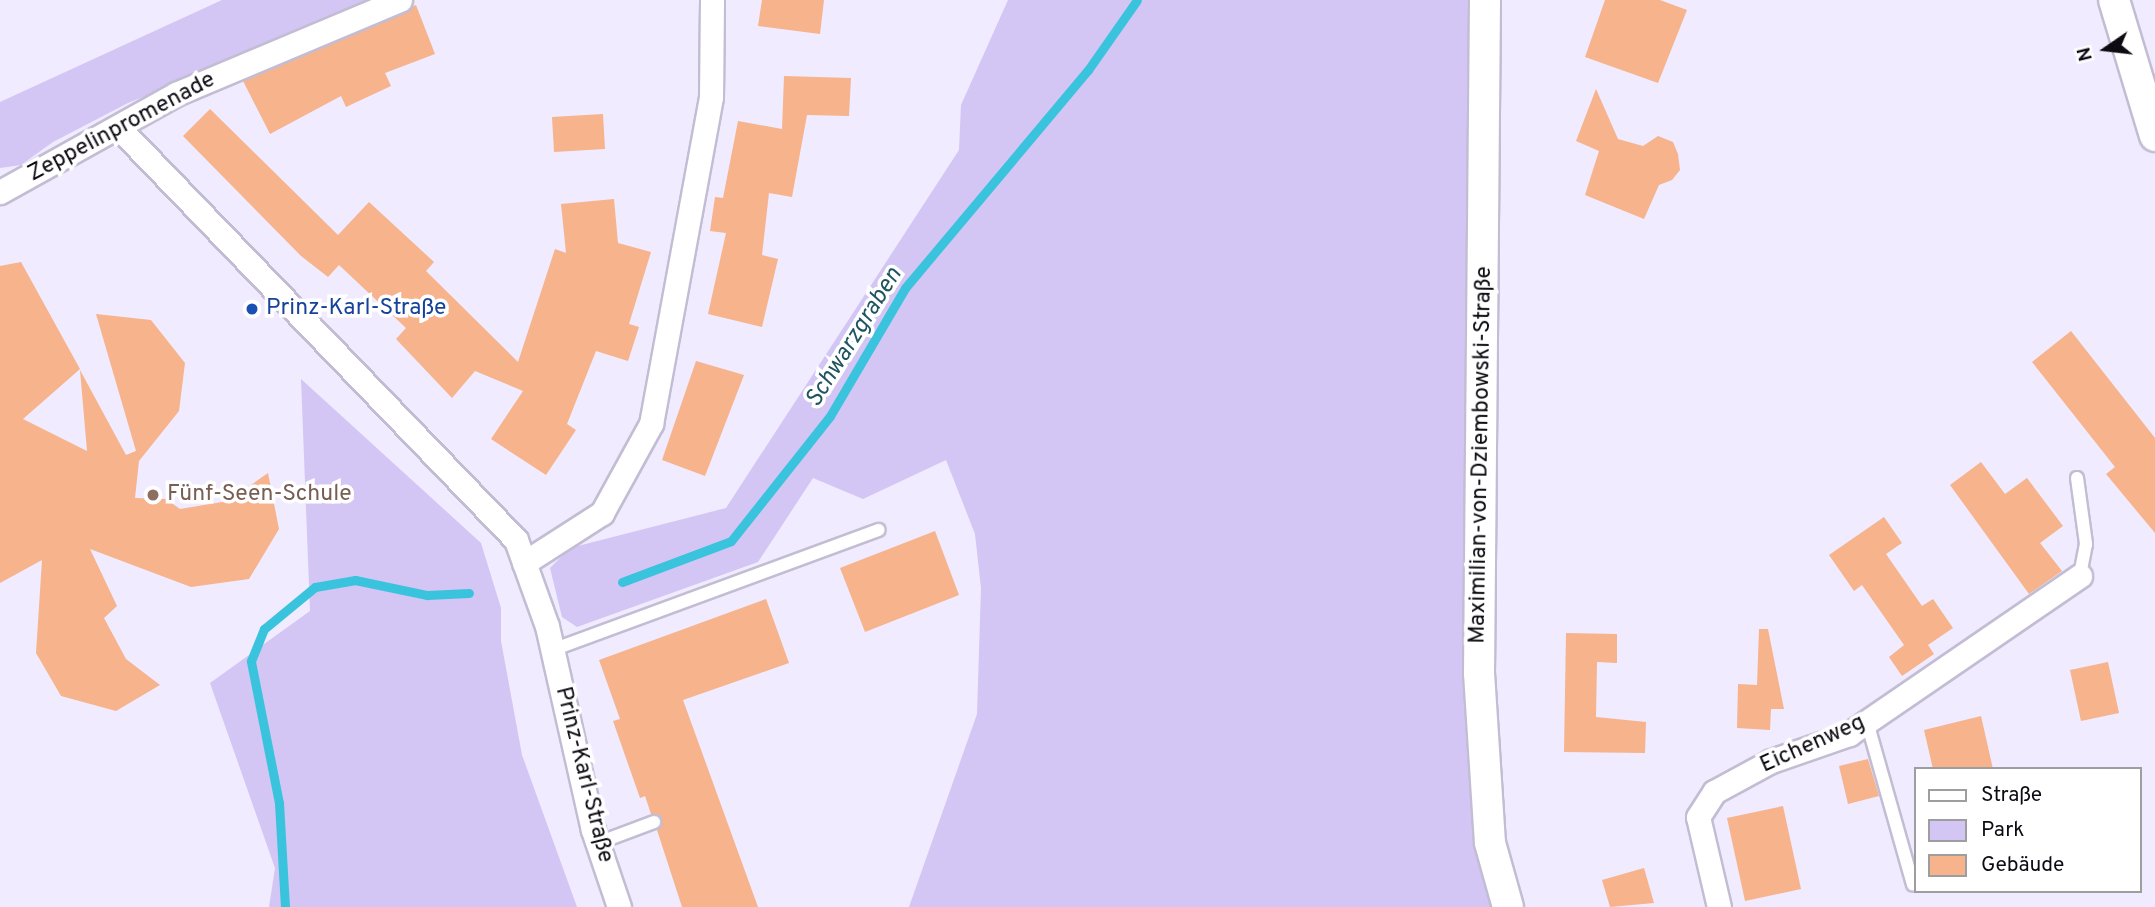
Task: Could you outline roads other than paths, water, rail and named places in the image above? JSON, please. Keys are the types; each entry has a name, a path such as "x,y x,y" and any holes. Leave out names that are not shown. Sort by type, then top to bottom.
{"street":[{"name":"Zeppelinpromenade","path":"0,192 176,94 400,0"},
{"path":"524,563 602,513 651,424 711,97 712,0"},
{"name":"Maximilian-von-Dziembowski-Straße","path":"1485,0 1479,673 1490,843 1508,907"},
{"path":"2114,0 2155,136"},
{"name":"Prinz-Karl-Straße","path":"119,128 516,540 552,650 598,843 620,907"},
{"name":"Eichenweg","path":"1719,907 1698,817 1714,792 1771,761 1849,734 2080,576"}],"lane":[{"path":"2077,478 2086,544 2080,576"},
{"path":"552,650 879,530"},
{"path":"1867,722 1913,885"},
{"path":"598,843 654,822"}],"waterway":[{"name":"Schwarzgraben","path":"622,582 731,541 830,416 905,288 1088,70 1137,0"},
{"path":"285,907 279,803 251,661 264,629 315,587 355,580 427,595 469,593"}],"place":[{"name":"Prinz-Karl-Straße","path":"252,309"},
{"name":"Fünf-Seen-Schule","path":"153,495"}]}
